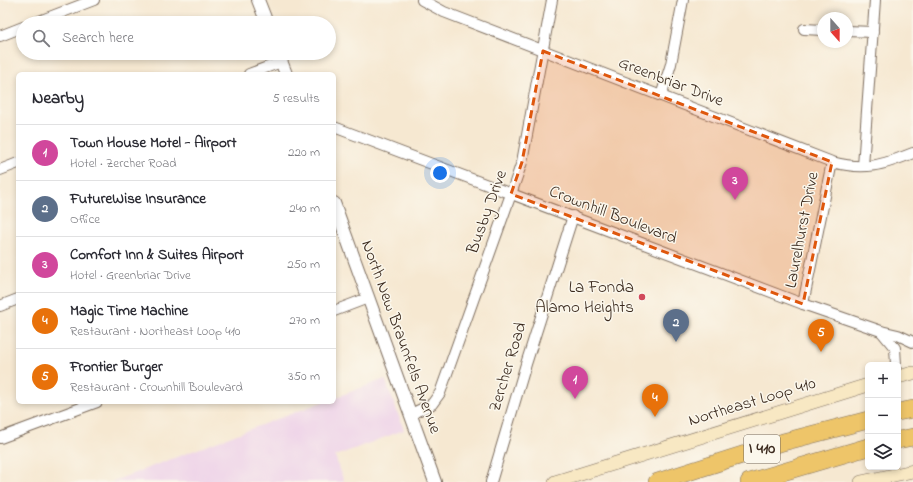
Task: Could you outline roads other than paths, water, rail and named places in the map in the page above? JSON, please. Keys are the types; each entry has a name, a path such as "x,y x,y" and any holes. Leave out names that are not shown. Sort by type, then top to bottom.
{"highway":[{"path":"901,411 913,409"},
{"name":"I 410","path":"657,482 783,442 865,421"},
{"path":"901,439 913,437"},
{"name":"I 410","path":"748,482 865,448"}],"main road":[{"path":"901,376 913,373"},
{"name":"Northeast Loop 410","path":"555,482 865,387"},
{"path":"861,482 913,471"}],"street":[{"path":"52,16 94,0"},
{"path":"258,0 264,16"},
{"name":"Greenbriar Drive","path":"422,0 444,12 832,162 850,166 863,166 889,162 913,153"},
{"name":"Busby Drive","path":"411,414 432,404 440,393 522,162 552,0"},
{"path":"661,96 671,64 684,0"},
{"path":"863,166 875,0"},
{"path":"804,29 817,30"},
{"path":"0,36 16,30"},
{"path":"853,31 873,32"},
{"path":"253,72 275,60"},
{"path":"281,60 285,72"},
{"name":"Crownhill Boulevard","path":"336,128 803,304 881,331 898,335 913,342"},
{"name":"Laurelhurst Drive","path":"803,304 832,162"},
{"path":"0,170 16,164"},
{"name":"North New Braunfels Avenue","path":"336,209 436,482"},
{"name":"Zercher Road","path":"491,482 526,364 573,216"},
{"path":"336,310 368,298"},
{"path":"0,306 16,300"},
{"path":"881,331 895,348 896,362"},
{"path":"0,438 93,404"}],"place":[{"name":"Comfort Inn & Suites Airport","path":"735,200"},
{"name":"La Fonda Alamo Heights","path":"642,297"},
{"name":"FutureWise Insurance","path":"676,342"},
{"name":"Frontier Burger","path":"821,352"},
{"name":"Town House Motel - Airport","path":"575,399"},
{"name":"Magic Time Machine","path":"655,417"}]}
